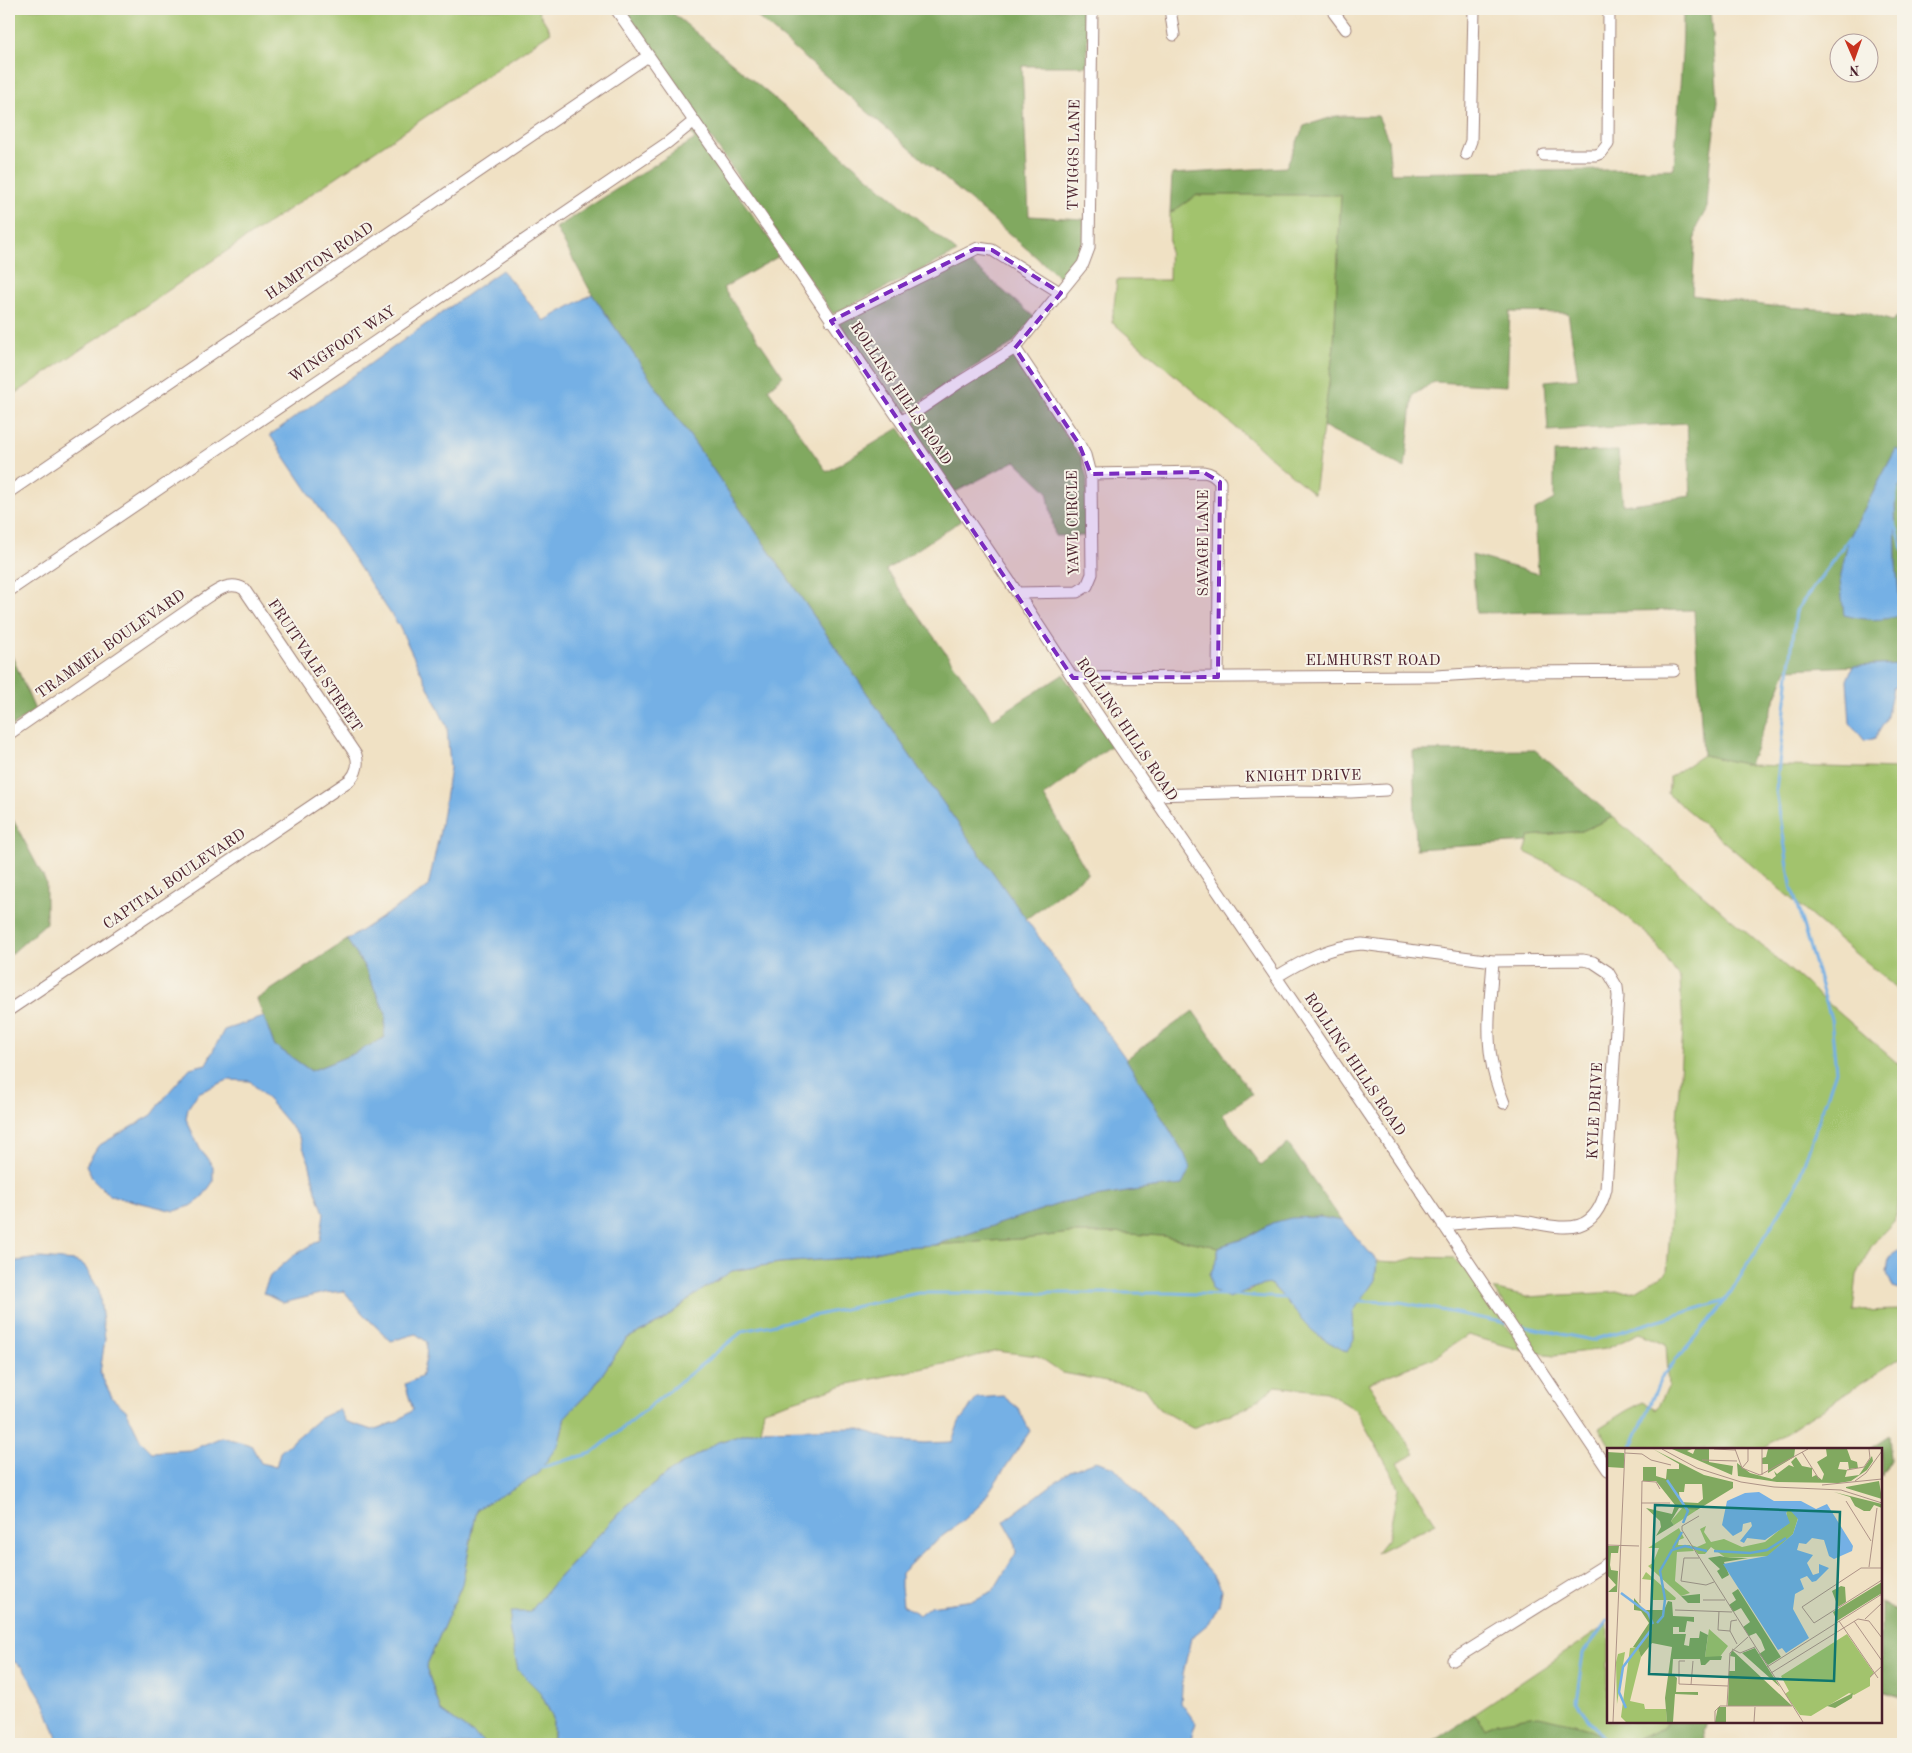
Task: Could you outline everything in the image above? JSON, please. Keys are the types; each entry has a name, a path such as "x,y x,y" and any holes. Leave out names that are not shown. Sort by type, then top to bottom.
{"street":[{"name":"ROLLING HILLS ROAD","path":"616,9 901,422 1516,1330 1607,1468"},
{"name":"TWIGGS LANE","path":"1061,293 1082,264 1089,248 1092,9"},
{"path":"1170,9 1174,35"},
{"path":"1334,9 1334,13 1346,29"},
{"path":"1466,154 1472,141 1474,9"},
{"path":"1544,155 1596,155 1601,153 1608,144 1609,9"},
{"name":"HAMPTON ROAD","path":"9,492 648,56"},
{"name":"WINGFOOT WAY","path":"9,591 668,143 693,122"},
{"path":"831,320 978,248 992,250 1061,293 1015,348 901,422"},
{"name":"YAWL CIRCLE","path":"1015,348 1085,455 1091,474 1092,574 1087,586 1077,592 1017,593"},
{"name":"SAVAGE LANE","path":"1091,474 1203,472 1210,473 1220,482 1218,677"},
{"name":"TRAMMEL BOULEVARD","path":"9,734 198,604 226,586 232,585"},
{"name":"FRUITVALE STREET","path":"232,585 244,589 356,755 358,761 356,772"},
{"name":"ELMHURST ROAD","path":"1073,678 1436,676 1502,672 1674,671"},
{"name":"CAPITAL BOULEVARD","path":"9,1010 350,780 356,772"},
{"name":"KNIGHT DRIVE","path":"1152,795 1386,790"},
{"name":"KYLE DRIVE","path":"1276,977 1314,955 1347,945 1375,945 1493,961 1583,960 1600,966 1614,979 1618,996 1606,1189 1604,1198 1596,1212 1587,1220 1573,1227 1555,1228 1514,1220 1444,1225"},
{"path":"1493,961 1489,1039 1490,1057 1504,1103"},
{"path":"1453,1660 1607,1564"}],"highlighted area":[{"path":"975,249 992,250 1061,293 1015,348 1079,444 1091,474 1203,472 1220,482 1218,677 1073,678 831,321"}],"green space":[{"path":"9,9 537,9 551,32 9,398"},
{"path":"622,9 668,9 957,252 833,314"},
{"path":"748,9 1088,9 1087,66 1022,66 1029,216 1084,219 1082,252 1076,265 1064,281"},
{"path":"1681,9 1711,9 1718,102 1710,161 1707,208 1696,228 1692,295 1770,306 1864,312 1892,321 1903,312 1903,452 1896,449 1848,540 1901,615 1896,564 1895,495 1903,480 1903,664 1787,669 1749,765 1703,755 1694,610 1476,613 1472,555 1538,574 1535,510 1554,499 1554,452 1618,451 1623,505 1691,496 1687,423 1548,431 1545,381 1578,378 1568,313 1510,312 1507,386 1434,382 1413,395 1405,468 1323,426 1334,346 1341,195 1197,195 1170,213 1172,174 1286,167 1304,126 1336,116 1378,116 1388,139 1391,173 1674,169 1682,53 1683,15"},
{"path":"692,130 781,255 723,288 783,376 768,389 827,472 899,428 962,520 886,570 993,719 1064,674 1068,683 1112,745 1044,796 1088,873 1026,919 924,776 592,294 556,228 695,139 690,131"},
{"path":"1341,194 1334,346 1314,494 1112,322 1117,280 1169,280 1170,213 1197,195"},
{"path":"966,259 1034,317 1012,344 957,377 902,415 839,323"},
{"path":"1013,355 1081,457 1087,478 1087,536 1055,536 1047,491 1015,461 955,492 908,424 962,386"},
{"path":"9,649 35,710 9,728"},
{"path":"1535,750 1613,817 1582,831 1530,836 1528,842 1416,849 1413,751"},
{"path":"1703,755 1749,765 1901,769 1903,782 1903,994 1668,794 1670,777"},
{"path":"9,812 46,882 46,923 9,956"},
{"path":"1613,817 1903,1068 1903,1179 1897,1212 1894,1221 1872,1245 1857,1275 1853,1311 1903,1310 1903,1356 1764,1448 1611,1448 1599,1428 1643,1402 1656,1409 1669,1386 1666,1345 1640,1333 1606,1349 1554,1355 1537,1353 1493,1289 1526,1297 1636,1291 1667,1272 1683,1028 1680,979 1653,939 1614,907 1581,880 1525,852 1530,836 1582,831"},
{"path":"347,940 364,966 386,1014 384,1038 353,1054 311,1071 274,1045 257,999"},
{"path":"1193,1011 1252,1094 1222,1114 1261,1166 1288,1144 1342,1221 1320,1217 1272,1223 1246,1238 1218,1247 1163,1236 1114,1233 1069,1233 1032,1238 934,1245 1068,1201 1182,1185 1185,1155 1126,1059"},
{"path":"1069,1233 1163,1236 1218,1247 1218,1258 1210,1274 1248,1292 1260,1285 1271,1284 1323,1339 1354,1339 1352,1312 1375,1280 1377,1261 1398,1262 1417,1257 1454,1258 1469,1272 1524,1351 1468,1335 1433,1358 1368,1383 1415,1454 1397,1463 1436,1523 1376,1553 1388,1538 1398,1489 1393,1476 1356,1410 1326,1392 1276,1386 1247,1408 1192,1428 1159,1409 1144,1388 1063,1373 1038,1356 996,1351 844,1385 764,1410 760,1430 718,1442 669,1472 624,1508 552,1585 530,1613 518,1669 540,1692 553,1718 553,1744 487,1744 441,1711 426,1667 462,1584 477,1509 559,1443 565,1417 593,1388 626,1339 662,1321 696,1294 732,1271 779,1263 848,1258 892,1248 1032,1238"},
{"path":"1889,1435 1891,1460 1882,1475 1882,1448 1870,1448"},
{"path":"1882,1603 1903,1618 1903,1697 1882,1690"},
{"path":"1607,1625 1607,1723 1667,1723 1664,1728 1625,1744 1615,1744 1583,1726 1497,1722 1486,1728 1474,1714"},
{"path":"1474,1714 1486,1728 1497,1722 1538,1716 1583,1726 1615,1744 1429,1744"},
{"path":"1667,1723 1706,1723 1703,1732 1705,1744 1625,1744 1664,1728"}],"water":[{"path":"502,270 544,321 592,294 924,776 1126,1059 1185,1155 1190,1169 1182,1185 1068,1201 934,1245 892,1248 848,1258 779,1263 732,1271 696,1294 662,1321 626,1339 593,1388 565,1417 559,1443 537,1475 477,1509 462,1584 426,1667 441,1711 487,1744 59,1744 44,1702 23,1668 9,1658 9,1262 40,1258 75,1261 84,1265 99,1290 105,1339 100,1373 113,1399 126,1410 141,1441 152,1452 191,1450 222,1437 251,1445 261,1463 276,1467 280,1452 320,1418 339,1409 345,1421 372,1430 396,1422 413,1410 405,1384 421,1377 426,1359 427,1342 416,1334 391,1341 363,1314 344,1291 324,1293 283,1303 263,1293 270,1276 293,1256 320,1240 324,1213 309,1162 298,1135 250,1081 228,1080 198,1093 188,1108 186,1119 200,1149 213,1166 213,1182 201,1199 191,1206 174,1211 109,1195 92,1178 86,1165 98,1146 152,1115 190,1068 206,1064 224,1030 264,1017 274,1045 311,1071 353,1054 384,1038 386,1014 364,966 347,940 428,887 440,831 450,768 447,727 399,626 270,435"},
{"path":"1896,449 1903,452 1903,480 1895,495 1896,564 1901,615 1887,619 1872,620 1844,615 1840,580 1848,540"},
{"path":"1903,664 1903,685 1893,688 1886,720 1875,738 1865,741 1850,723 1847,680 1853,666"},
{"path":"1320,1217 1342,1221 1377,1261 1375,1280 1353,1312 1354,1339 1347,1352 1309,1328 1271,1284 1229,1298 1212,1290 1210,1274 1218,1258 1218,1247 1246,1238 1272,1223 1291,1218"},
{"path":"1898,1251 1903,1251 1903,1291 1893,1288 1887,1273 1889,1257"},
{"path":"1003,1396 1018,1408 1030,1431 980,1505 964,1520 929,1546 901,1573 903,1605 919,1615 930,1606 974,1600 993,1591 1016,1553 1014,1539 1004,1521 1070,1471 1096,1461 1114,1467 1212,1574 1222,1590 1219,1605 1209,1623 1191,1638 1183,1674 1181,1703 1196,1723 1189,1744 553,1744 553,1718 540,1692 518,1670 509,1628 511,1612 530,1612 552,1585 624,1508 669,1472 718,1442 760,1430 857,1428 895,1441 952,1442 959,1422 977,1398"}],"waterway":[{"path":"1894,503 1897,489"},
{"path":"1895,523 1903,549"},
{"path":"1515,1325 1592,1340 1726,1300 1796,1186 1836,1071 1831,1019 1791,885 1776,790 1796,611 1850,537"},
{"path":"539,1468 592,1453 743,1331 918,1293 1171,1293 1226,1295"},
{"path":"1232,1295 1288,1298"},
{"path":"1631,1448 1661,1378 1726,1300"},
{"path":"1357,1301 1400,1302 1506,1323"},
{"path":"1607,1622 1583,1653 1576,1702 1607,1744"}]}
